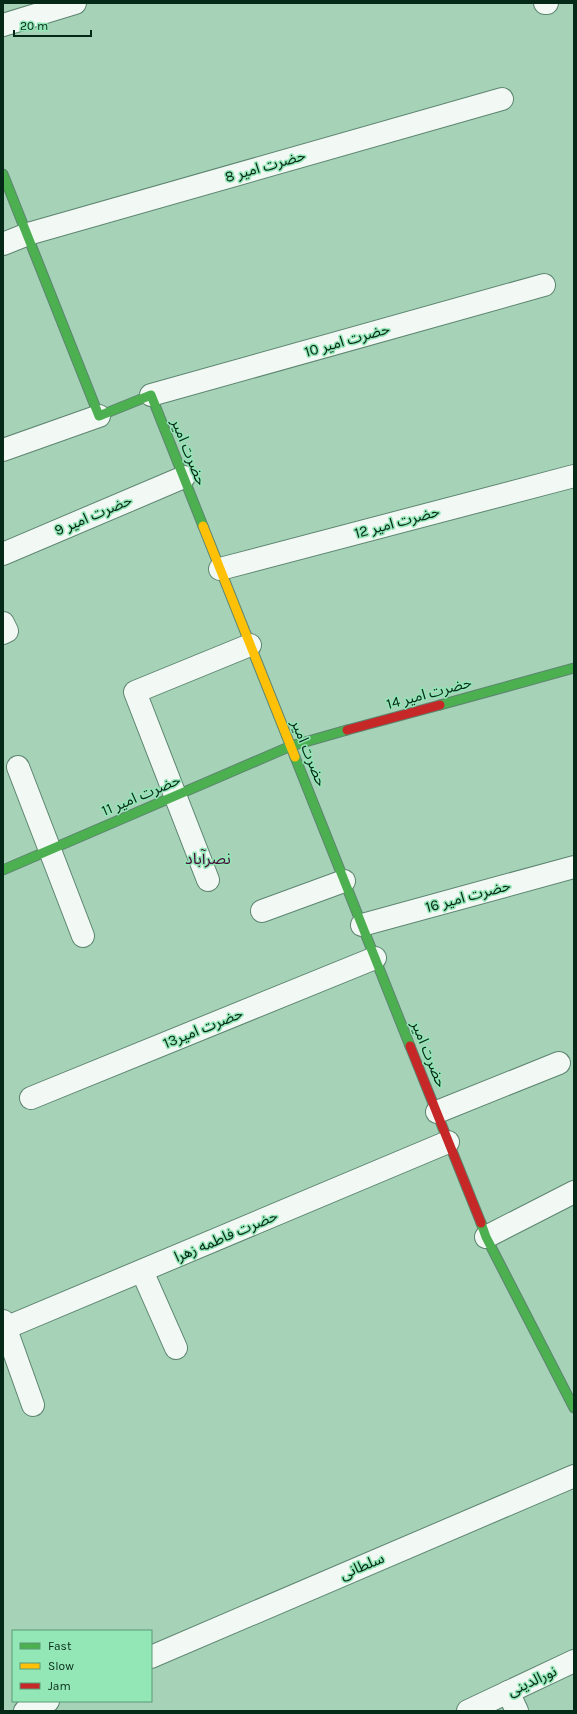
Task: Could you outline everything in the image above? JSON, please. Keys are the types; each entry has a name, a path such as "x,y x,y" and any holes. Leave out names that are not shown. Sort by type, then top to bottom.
{"street":[{"path":"3,25 75,3"},
{"name":"حضرت امیر 8","path":"3,244 28,234 502,99"},
{"path":"3,174 99,416"},
{"name":"حضرت امیر 10","path":"151,395 544,285"},
{"path":"3,450 99,416 151,395"},
{"name":"حضرت امیر","path":"151,395 486,1237 574,1408"},
{"name":"حضرت امیر 12","path":"220,569 574,476"},
{"name":"حضرت امیر 9","path":"3,554 184,477"},
{"path":"3,623 6,631 3,633"},
{"path":"208,880 135,692 250,645"},
{"name":"حضرت امیر 14","path":"291,746 574,668"},
{"name":"حضرت امیر 11","path":"3,870 291,746"},
{"path":"18,767 83,936"},
{"name":"حضرت امیر 16","path":"362,925 574,867"},
{"path":"262,911 344,881"},
{"name":"حضرت امیر13","path":"31,1098 375,958"},
{"path":"437,1112 559,1063"},
{"name":"حضرت فاطمه زهرا","path":"4,1326 142,1271 448,1142"},
{"path":"486,1237 574,1192"},
{"path":"142,1271 176,1348"},
{"path":"4,1326 33,1405"},
{"name":"سلطانی","path":"152,1657 574,1476"},
{"name":"نورالدینی","path":"468,1711 513,1702 574,1661"},
{"path":"25,1711 46,1702"}],"traffic: fast":[{"path":"3,174 99,416 151,395 203,526"},
{"path":"440,705 574,668"},
{"path":"3,870 291,746 347,730"},
{"path":"295,757 410,1046"},
{"path":"481,1223 486,1237 574,1408"}],"traffic: slow":[{"path":"203,526 295,757"}],"traffic: jam":[{"path":"347,730 440,705"},
{"path":"410,1046 481,1223"}],"district":[{"name":"نصرآباد","path":"208,858"}]}
